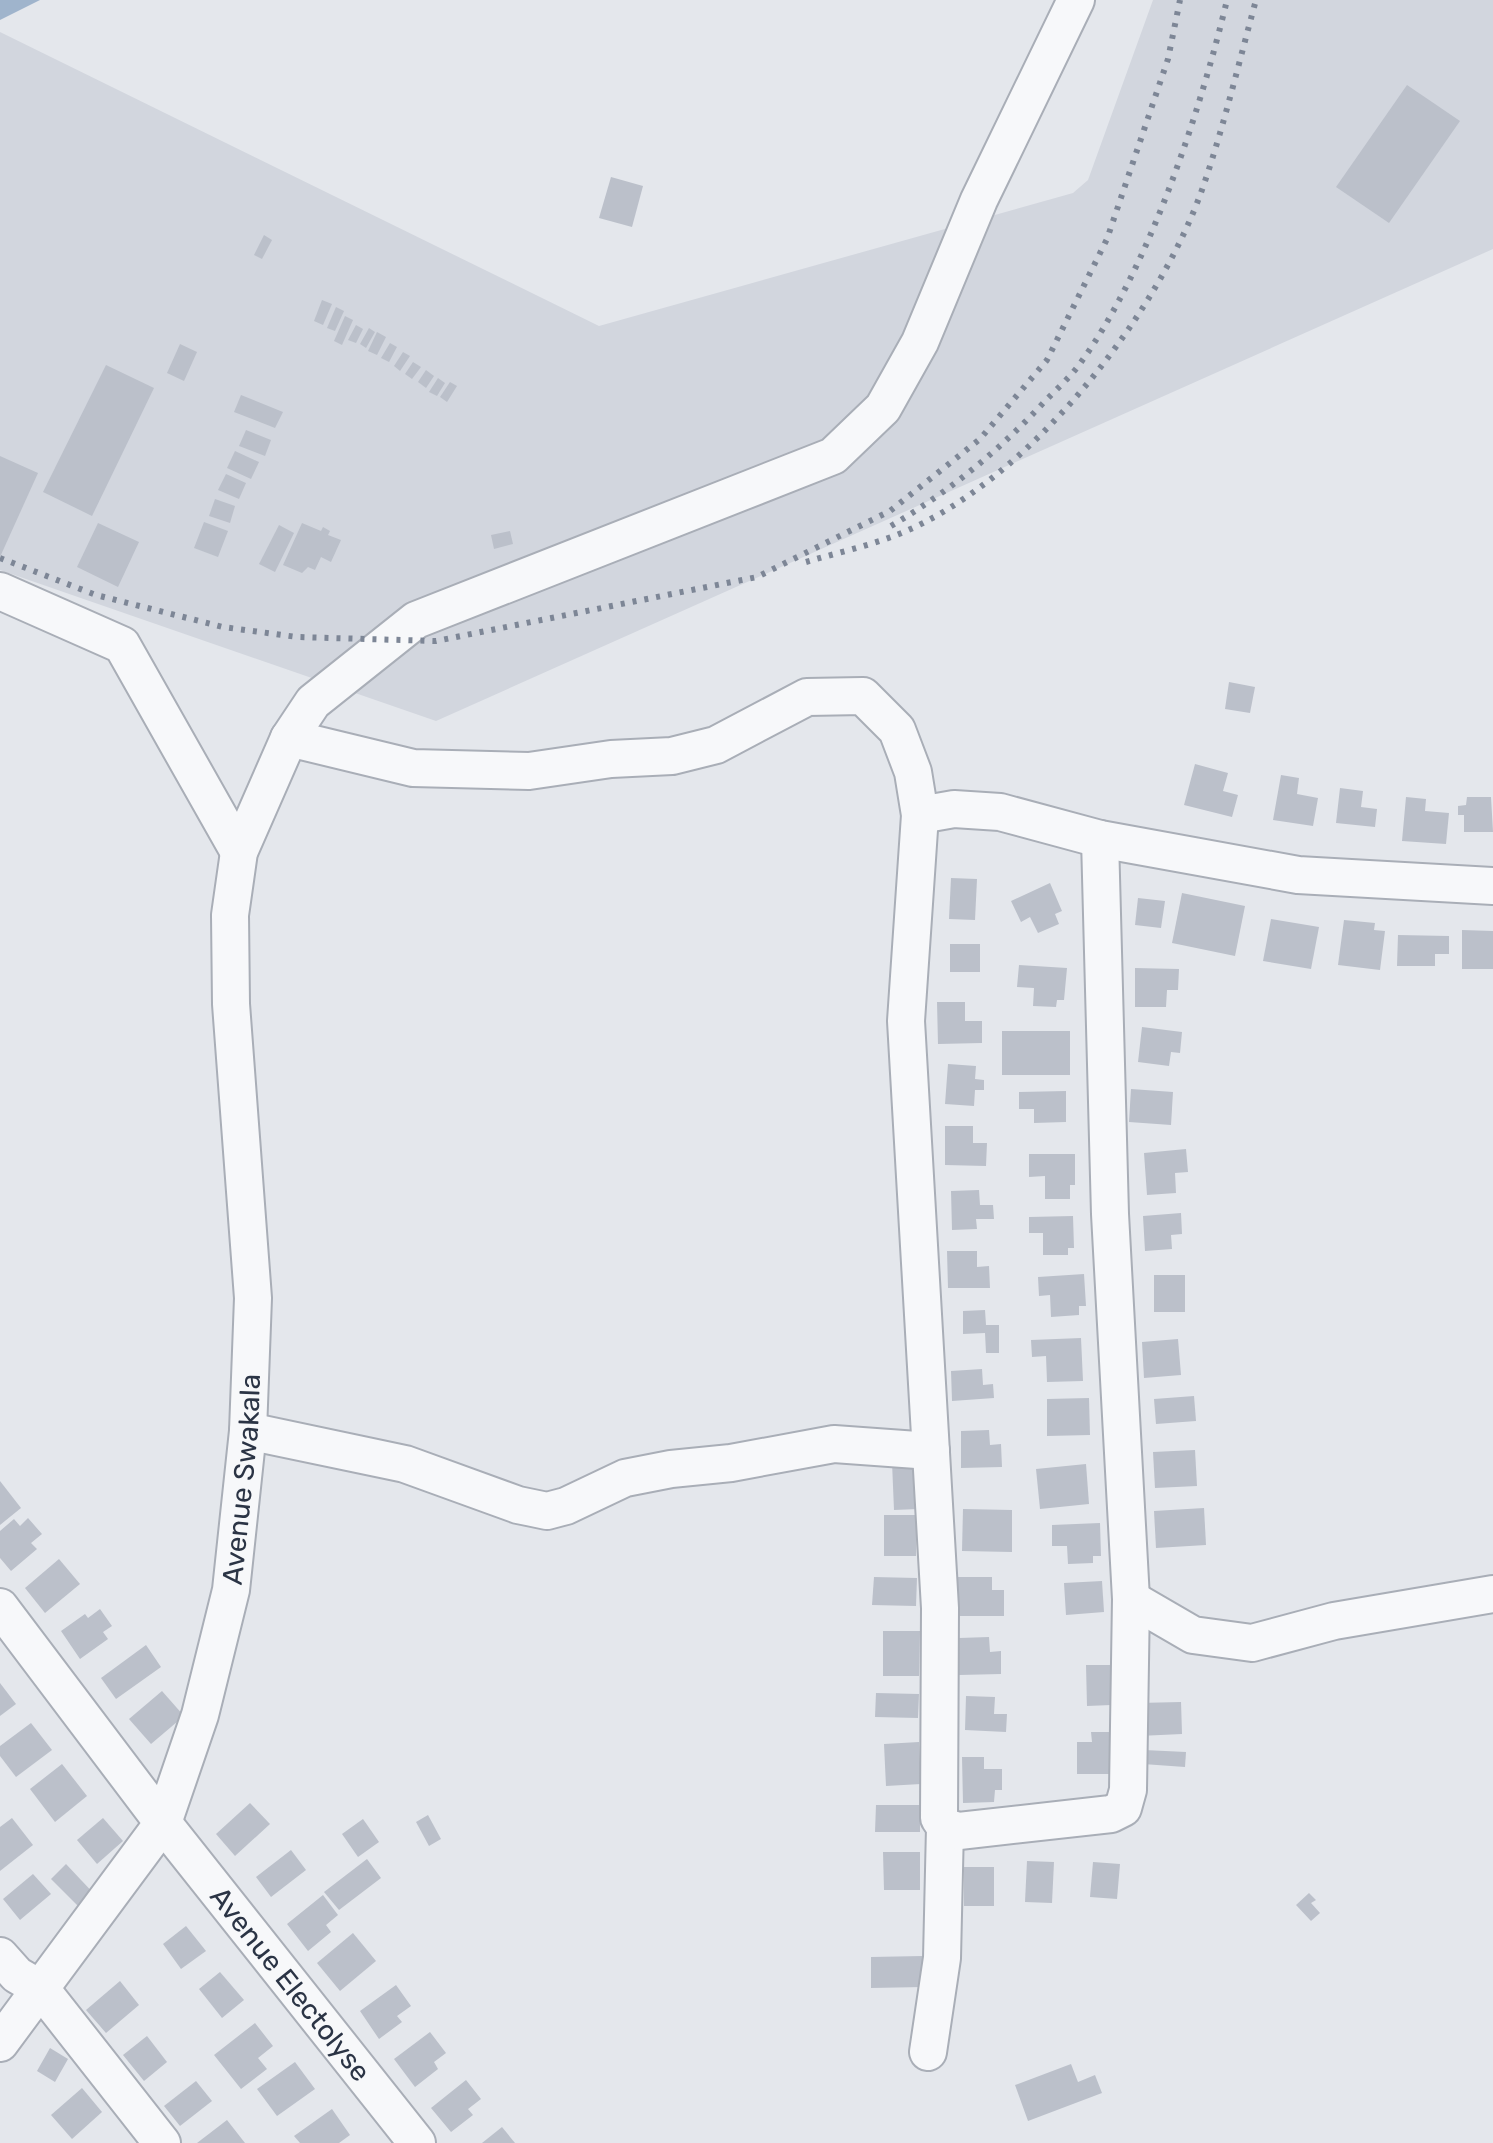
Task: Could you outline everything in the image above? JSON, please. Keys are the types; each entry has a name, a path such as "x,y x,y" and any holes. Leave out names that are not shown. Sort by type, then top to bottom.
{"street":[{"name":"Avenue Swakala","path":"0,2043 163,1823 200,1715 231,1590 248,1431 253,1298 231,1004 230,915 239,852 289,738 313,702 416,620 833,456 883,408 920,342 979,200 1076,0"},
{"path":"0,591 122,645 239,852"},
{"path":"289,738 413,768 529,771 611,759 672,756 716,745 807,697 863,696 897,730 913,772 920,815 906,1021 940,1608 939,1818 945,1827 942,1958 928,2052"},
{"path":"920,815 954,809 1000,812 1100,839 1298,875 1493,886"},
{"path":"945,1827 959,1831 1111,1814 1123,1808 1128,1790 1131,1599 1110,1214 1100,839"},
{"path":"248,1431 405,1464 518,1505 547,1511 566,1506 625,1478 671,1469 731,1463 834,1444 931,1451"},
{"path":"1131,1599 1193,1635 1252,1643 1334,1621 1493,1594"},
{"name":"Avenue Electolyse","path":"0,1607 163,1823 417,2143"},
{"path":"0,1956 17,1975 41,1989 162,2143"}],"shaded area":[{"path":"1153,0 1493,0 1493,249 436,721 0,570 0,32 599,326 1073,193 1088,180"}],"water":[{"path":"0,0 40,0 0,20"}],"building":[{"path":"1407,85 1460,121 1389,223 1336,187"},
{"path":"611,177 643,186 632,227 599,218"},
{"path":"264,235 272,240 262,259 254,255"},
{"path":"322,300 332,304 323,325 314,321"},
{"path":"336,307 344,311 335,331 327,328"},
{"path":"345,316 353,320 342,345 334,341"},
{"path":"356,325 363,329 356,343 348,340"},
{"path":"369,328 375,332 366,348 360,344"},
{"path":"377,332 386,337 377,355 368,351"},
{"path":"390,343 397,347 389,362 381,358"},
{"path":"180,344 197,352 184,381 167,373"},
{"path":"403,352 410,356 400,371 394,366"},
{"path":"413,362 421,367 412,379 405,374"},
{"path":"106,365 154,388 92,516 43,492"},
{"path":"426,370 434,376 426,388 418,382"},
{"path":"438,378 445,383 437,396 429,392"},
{"path":"450,382 457,386 447,402 440,397"},
{"path":"241,395 283,412 275,428 234,412"},
{"path":"246,430 271,440 265,456 239,446"},
{"path":"235,451 259,462 251,479 227,468"},
{"path":"0,456 38,473 0,557"},
{"path":"226,474 246,483 239,499 218,490"},
{"path":"215,499 235,506 230,523 209,516"},
{"path":"204,522 228,531 218,557 194,548"},
{"path":"98,523 139,542 118,587 77,567"},
{"path":"302,523 321,531 323,527 330,531 328,535 341,540 331,562 321,557 315,570 308,567 302,573 283,565"},
{"path":"279,525 294,533 275,572 259,564"},
{"path":"510,531 513,544 494,549 491,535"},
{"path":"1229,682 1255,687 1250,713 1225,709"},
{"path":"1195,764 1228,773 1223,791 1238,795 1232,817 1184,805"},
{"path":"1281,775 1299,778 1297,794 1318,798 1313,826 1273,820"},
{"path":"1340,788 1363,791 1361,807 1377,809 1375,827 1336,823"},
{"path":"1406,797 1426,799 1425,811 1449,813 1446,844 1402,841"},
{"path":"1467,797 1491,797 1493,832 1464,832 1464,815 1458,815 1458,806 1466,805"},
{"path":"951,878 977,879 975,920 949,919"},
{"path":"1050,883 1062,911 1055,914 1059,924 1038,933 1030,917 1021,922 1011,901"},
{"path":"1182,893 1245,906 1235,956 1172,943"},
{"path":"1138,898 1165,901 1161,928 1135,925"},
{"path":"1271,919 1319,927 1311,969 1263,961"},
{"path":"1344,920 1375,923 1374,930 1385,931 1380,970 1338,965"},
{"path":"1462,930 1493,931 1493,969 1462,969"},
{"path":"1398,935 1449,936 1449,954 1435,954 1435,966 1397,966"},
{"path":"950,944 980,944 980,972 950,972"},
{"path":"1019,965 1067,968 1064,1000 1057,1000 1056,1007 1033,1006 1034,988 1017,987"},
{"path":"1135,968 1179,969 1178,990 1167,990 1166,1007 1135,1007"},
{"path":"937,1002 965,1002 965,1021 982,1021 982,1043 938,1044"},
{"path":"1142,1027 1182,1032 1180,1053 1171,1052 1169,1066 1138,1062"},
{"path":"1002,1031 1070,1031 1070,1075 1002,1075"},
{"path":"948,1064 976,1066 975,1079 984,1080 984,1090 975,1090 974,1106 945,1104"},
{"path":"1131,1089 1173,1092 1171,1125 1129,1122"},
{"path":"1066,1091 1066,1122 1034,1123 1034,1109 1019,1109 1019,1092"},
{"path":"945,1126 973,1126 973,1143 987,1143 986,1166 945,1165"},
{"path":"1186,1149 1188,1172 1175,1173 1176,1193 1147,1195 1144,1153"},
{"path":"1029,1154 1075,1154 1075,1185 1070,1185 1070,1199 1045,1199 1045,1176 1029,1177"},
{"path":"979,1190 980,1205 993,1205 994,1219 976,1219 977,1229 952,1230 951,1191"},
{"path":"1181,1213 1182,1234 1171,1235 1172,1249 1145,1251 1143,1216"},
{"path":"1073,1216 1074,1248 1068,1248 1068,1255 1043,1255 1043,1233 1029,1233 1029,1217"},
{"path":"947,1251 977,1251 977,1267 989,1266 990,1288 948,1288"},
{"path":"1084,1274 1086,1306 1079,1306 1079,1315 1051,1317 1050,1295 1039,1296 1038,1277"},
{"path":"1154,1275 1185,1275 1185,1312 1154,1312"},
{"path":"985,1310 986,1325 999,1325 999,1353 986,1353 985,1333 963,1334 963,1311"},
{"path":"1081,1338 1083,1381 1047,1382 1046,1356 1032,1357 1031,1340"},
{"path":"1178,1339 1181,1375 1144,1378 1142,1342"},
{"path":"982,1369 983,1385 993,1384 994,1398 952,1401 951,1371"},
{"path":"1194,1396 1196,1421 1156,1424 1154,1399"},
{"path":"1089,1398 1090,1435 1047,1436 1047,1399"},
{"path":"989,1430 990,1445 1001,1444 1002,1467 961,1468 961,1431"},
{"path":"1195,1450 1197,1486 1155,1488 1153,1452"},
{"path":"916,1461 918,1509 894,1510 892,1462"},
{"path":"1086,1464 1089,1504 1040,1509 1036,1469"},
{"path":"0,1481 21,1508 0,1525"},
{"path":"1204,1508 1206,1545 1156,1548 1154,1511"},
{"path":"963,1509 1012,1510 1012,1552 962,1551"},
{"path":"884,1515 917,1515 916,1556 884,1556"},
{"path":"28,1518 42,1534 31,1543 37,1549 11,1571 0,1558 0,1531 14,1519 20,1526"},
{"path":"1100,1523 1101,1556 1093,1556 1093,1563 1068,1564 1067,1546 1052,1546 1052,1525"},
{"path":"59,1559 80,1584 45,1613 25,1588"},
{"path":"874,1577 917,1578 916,1606 872,1605"},
{"path":"957,1577 992,1577 992,1590 1004,1590 1004,1616 957,1616"},
{"path":"1102,1581 1104,1612 1066,1615 1064,1583"},
{"path":"100,1609 112,1626 103,1632 108,1639 80,1659 61,1631 85,1614 88,1618"},
{"path":"883,1631 920,1631 919,1676 883,1676"},
{"path":"989,1637 990,1652 1001,1651 1001,1674 959,1675 959,1638"},
{"path":"146,1645 161,1667 116,1699 101,1678"},
{"path":"1086,1665 1110,1665 1111,1705 1087,1706"},
{"path":"0,1683 16,1704 0,1716"},
{"path":"162,1691 184,1716 151,1744 129,1719"},
{"path":"876,1693 919,1694 918,1718 875,1717"},
{"path":"966,1696 995,1697 994,1714 1007,1714 1006,1732 965,1730"},
{"path":"1181,1702 1182,1734 1139,1736 1138,1703"},
{"path":"31,1723 52,1750 16,1777 0,1756 0,1746"},
{"path":"1091,1732 1114,1732 1115,1774 1077,1774 1077,1742 1092,1742"},
{"path":"919,1742 921,1784 886,1786 884,1744"},
{"path":"1144,1750 1186,1752 1185,1767 1143,1764"},
{"path":"962,1757 984,1757 984,1769 1002,1769 1002,1790 995,1790 994,1802 963,1803"},
{"path":"62,1764 87,1796 55,1822 30,1789"},
{"path":"250,1803 270,1824 235,1856 216,1834"},
{"path":"876,1805 920,1805 920,1832 875,1832"},
{"path":"428,1815 441,1839 429,1846 416,1822"},
{"path":"12,1818 33,1845 0,1871 0,1827"},
{"path":"103,1818 123,1841 97,1864 77,1840"},
{"path":"363,1819 379,1842 358,1857 342,1834"},
{"path":"291,1850 306,1870 271,1897 256,1877"},
{"path":"883,1852 920,1852 920,1890 884,1890"},
{"path":"367,1859 381,1878 339,1910 324,1892"},
{"path":"1027,1861 1054,1862 1052,1903 1025,1902"},
{"path":"1093,1862 1120,1864 1117,1899 1090,1897"},
{"path":"66,1864 97,1897 83,1911 51,1879"},
{"path":"964,1867 994,1867 994,1906 964,1906"},
{"path":"33,1874 51,1894 20,1920 3,1899"},
{"path":"1309,1893 1316,1900 1311,1903 1320,1913 1311,1921 1296,1905"},
{"path":"323,1895 338,1915 326,1925 331,1932 308,1951 287,1924"},
{"path":"186,1926 206,1951 181,1969 163,1944"},
{"path":"353,1933 376,1961 340,1991 317,1963"},
{"path":"923,1956 923,1987 871,1988 871,1957"},
{"path":"220,1972 244,2000 222,2018 199,1989"},
{"path":"120,1981 139,2005 106,2033 86,2010"},
{"path":"396,1985 411,2006 397,2016 402,2022 379,2039 360,2011"},
{"path":"255,2023 273,2046 258,2058 267,2069 241,2089 214,2055"},
{"path":"430,2032 446,2053 434,2062 438,2069 415,2087 394,2059"},
{"path":"147,2036 167,2062 144,2081 123,2055"},
{"path":"50,2048 68,2059 55,2082 37,2071"},
{"path":"295,2062 315,2089 277,2116 257,2089"},
{"path":"1071,2064 1078,2082 1095,2075 1102,2093 1028,2121 1015,2085"},
{"path":"466,2080 481,2099 468,2109 473,2115 451,2132 431,2108"},
{"path":"196,2081 212,2101 180,2126 164,2106"},
{"path":"82,2088 102,2112 72,2139 51,2115"},
{"path":"332,2109 350,2135 339,2143 300,2143 294,2136"},
{"path":"227,2120 245,2143 197,2143"},
{"path":"502,2127 515,2143 482,2143"}],"railway":[{"path":"0,558 96,595 223,627 297,637 436,641 757,577 890,511 980,439 1047,360 1107,239 1168,59 1180,0"},
{"path":"891,526 954,484 1011,436 1075,369 1104,327 1149,238 1169,190 1202,91 1227,0"},
{"path":"806,562 899,534 947,509 995,476 1040,435 1082,389 1121,340 1155,288 1182,237 1211,164 1256,0"}]}
